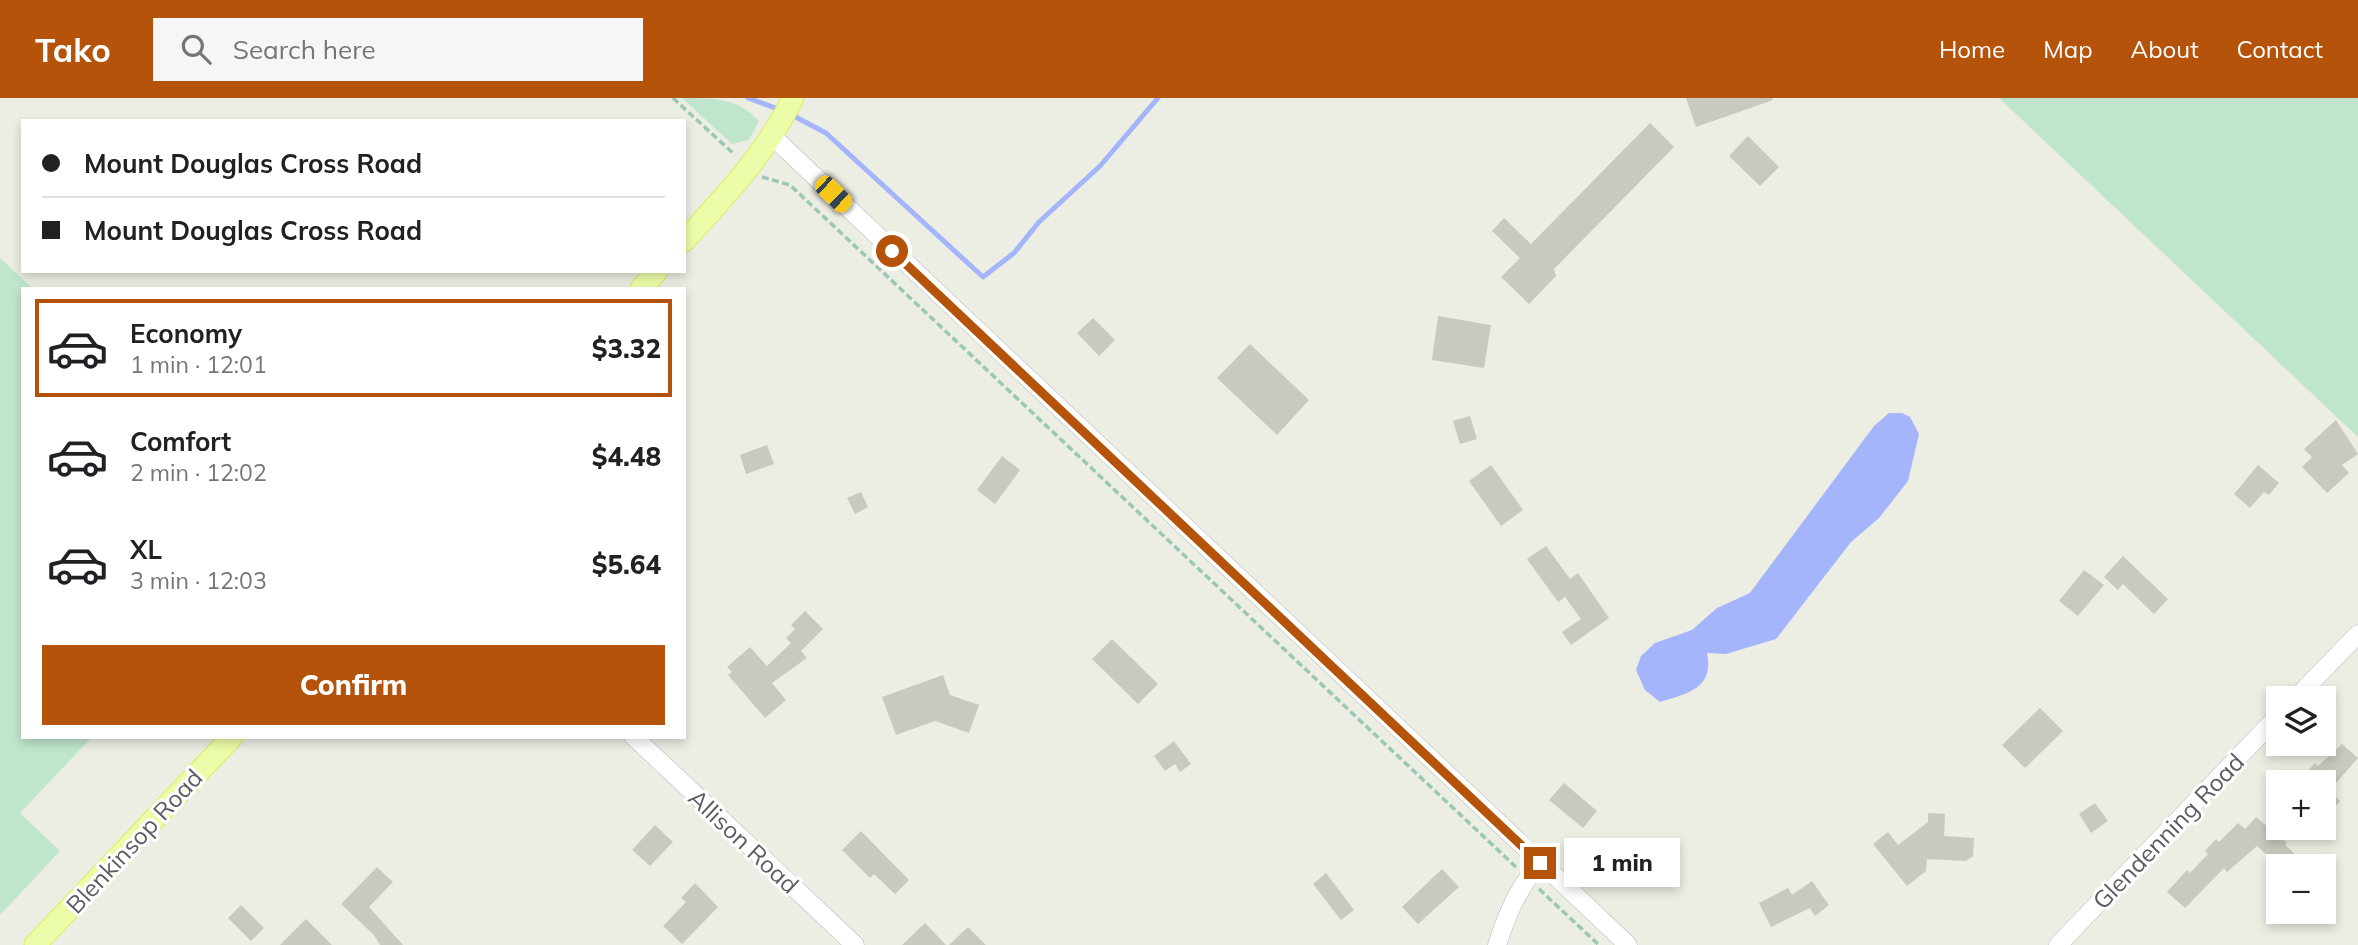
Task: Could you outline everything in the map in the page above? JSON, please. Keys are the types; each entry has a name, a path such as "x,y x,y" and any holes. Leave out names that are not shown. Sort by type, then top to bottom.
{"main road":[{"path":"686,239 750,169 773,137 793,98"},
{"path":"643,287 655,273"},
{"name":"Blenkinsop Road","path":"36,945 230,739"}],"street":[{"path":"773,137 1628,945"},
{"path":"2308,686 2358,634"},
{"name":"Glendenning Road","path":"2058,945 2266,728"},
{"name":"Allison Road","path":"636,739 855,945"},
{"path":"1497,945 1504,918 1527,878 1540,863"}],"path":[{"path":"673,98 737,157"},
{"path":"758,175 790,185 1599,945"}],"green space":[{"path":"682,98 725,101 743,108 759,121 749,140 732,144"},
{"path":"1999,98 2358,98 2358,437"},
{"path":"0,258 31,287 21,287 21,739 90,739 20,813 60,851 0,915"}],"water":[{"path":"1889,413 1902,413 1910,417 1919,434 1908,481 1879,518 1851,542 1776,639 1726,654 1707,653 1707,674 1703,682 1689,692 1660,702 1645,690 1636,670 1641,656 1655,643 1692,630 1717,608 1750,593 1874,426"}],"building":[{"path":"1686,98 1772,98 1773,100 1696,127"},
{"path":"1650,123 1674,147 1554,269 1556,276 1529,304 1501,277 1520,258 1492,231 1504,218 1531,244"},
{"path":"1748,136 1779,167 1760,186 1729,156"},
{"path":"1438,316 1491,325 1484,368 1432,360"},
{"path":"1093,318 1115,340 1099,356 1077,333"},
{"path":"1250,344 1309,400 1277,435 1217,378"},
{"path":"1470,416 1477,439 1460,444 1453,421"},
{"path":"2336,420 2358,454 2342,465 2349,473 2327,493 2302,467 2312,457 2304,449"},
{"path":"767,445 774,464 746,474 740,455"},
{"path":"1002,456 1020,470 995,504 977,490"},
{"path":"1491,465 1523,510 1501,526 1469,481"},
{"path":"2258,465 2279,483 2269,495 2264,492 2250,508 2234,494"},
{"path":"861,492 868,507 855,514 847,498"},
{"path":"1546,546 1570,579 1578,573 1609,618 1571,645 1562,632 1581,619 1565,597 1558,602 1527,559"},
{"path":"2123,556 2168,599 2154,614 2123,584 2118,590 2104,577"},
{"path":"2084,570 2104,585 2078,616 2059,601"},
{"path":"805,611 823,629 801,651 807,658 772,683 786,700 765,718 728,675 732,672 727,667 750,647 767,666 791,643 786,638 795,629 791,625"},
{"path":"1112,639 1158,684 1138,704 1092,659"},
{"path":"943,675 950,695 979,705 969,733 935,721 896,735 882,697"},
{"path":"2040,708 2063,731 2025,768 2002,745"},
{"path":"1174,741 1191,764 1180,772 1175,764 1165,771 1154,756"},
{"path":"2342,744 2358,758 2336,783 2336,770 2309,770 2315,763 2318,766 2329,756 2336,756 2336,750"},
{"path":"1564,783 1597,811 1583,828 1549,800"},
{"path":"2095,803 2108,821 2091,833 2079,814"},
{"path":"1928,813 1945,814 1944,836 1974,838 1973,856 1966,861 1927,859 1926,871 1907,886 1873,844 1888,832 1898,845 1928,822"},
{"path":"2256,817 2266,825 2266,840 2283,840 2295,854 2266,854 2257,846 2227,872 2224,868 2185,908 2167,892 2187,870 2190,873 2208,854 2205,851 2216,839 2219,842 2238,823 2245,829"},
{"path":"655,825 673,842 650,866 632,850"},
{"path":"861,831 909,880 895,894 874,874 870,878 842,850"},
{"path":"377,867 393,882 369,907 403,945 380,945 374,935 341,904"},
{"path":"1442,869 1459,887 1418,924 1402,907"},
{"path":"1326,873 1354,910 1341,920 1313,884"},
{"path":"1812,881 1829,905 1815,916 1810,908 1771,927 1759,903 1788,888 1792,895"},
{"path":"695,883 718,907 682,944 663,926 686,902 681,898"},
{"path":"241,905 264,928 251,941 228,918"},
{"path":"306,919 332,945 280,945"},
{"path":"925,923 946,945 902,945"},
{"path":"968,927 986,945 949,945"}],"waterway":[{"path":"748,98 781,110"},
{"path":"790,114 826,133 983,277 1014,253 1039,222 1100,166 1158,98"}],"route":[{"path":"892,251 1540,863"}]}
